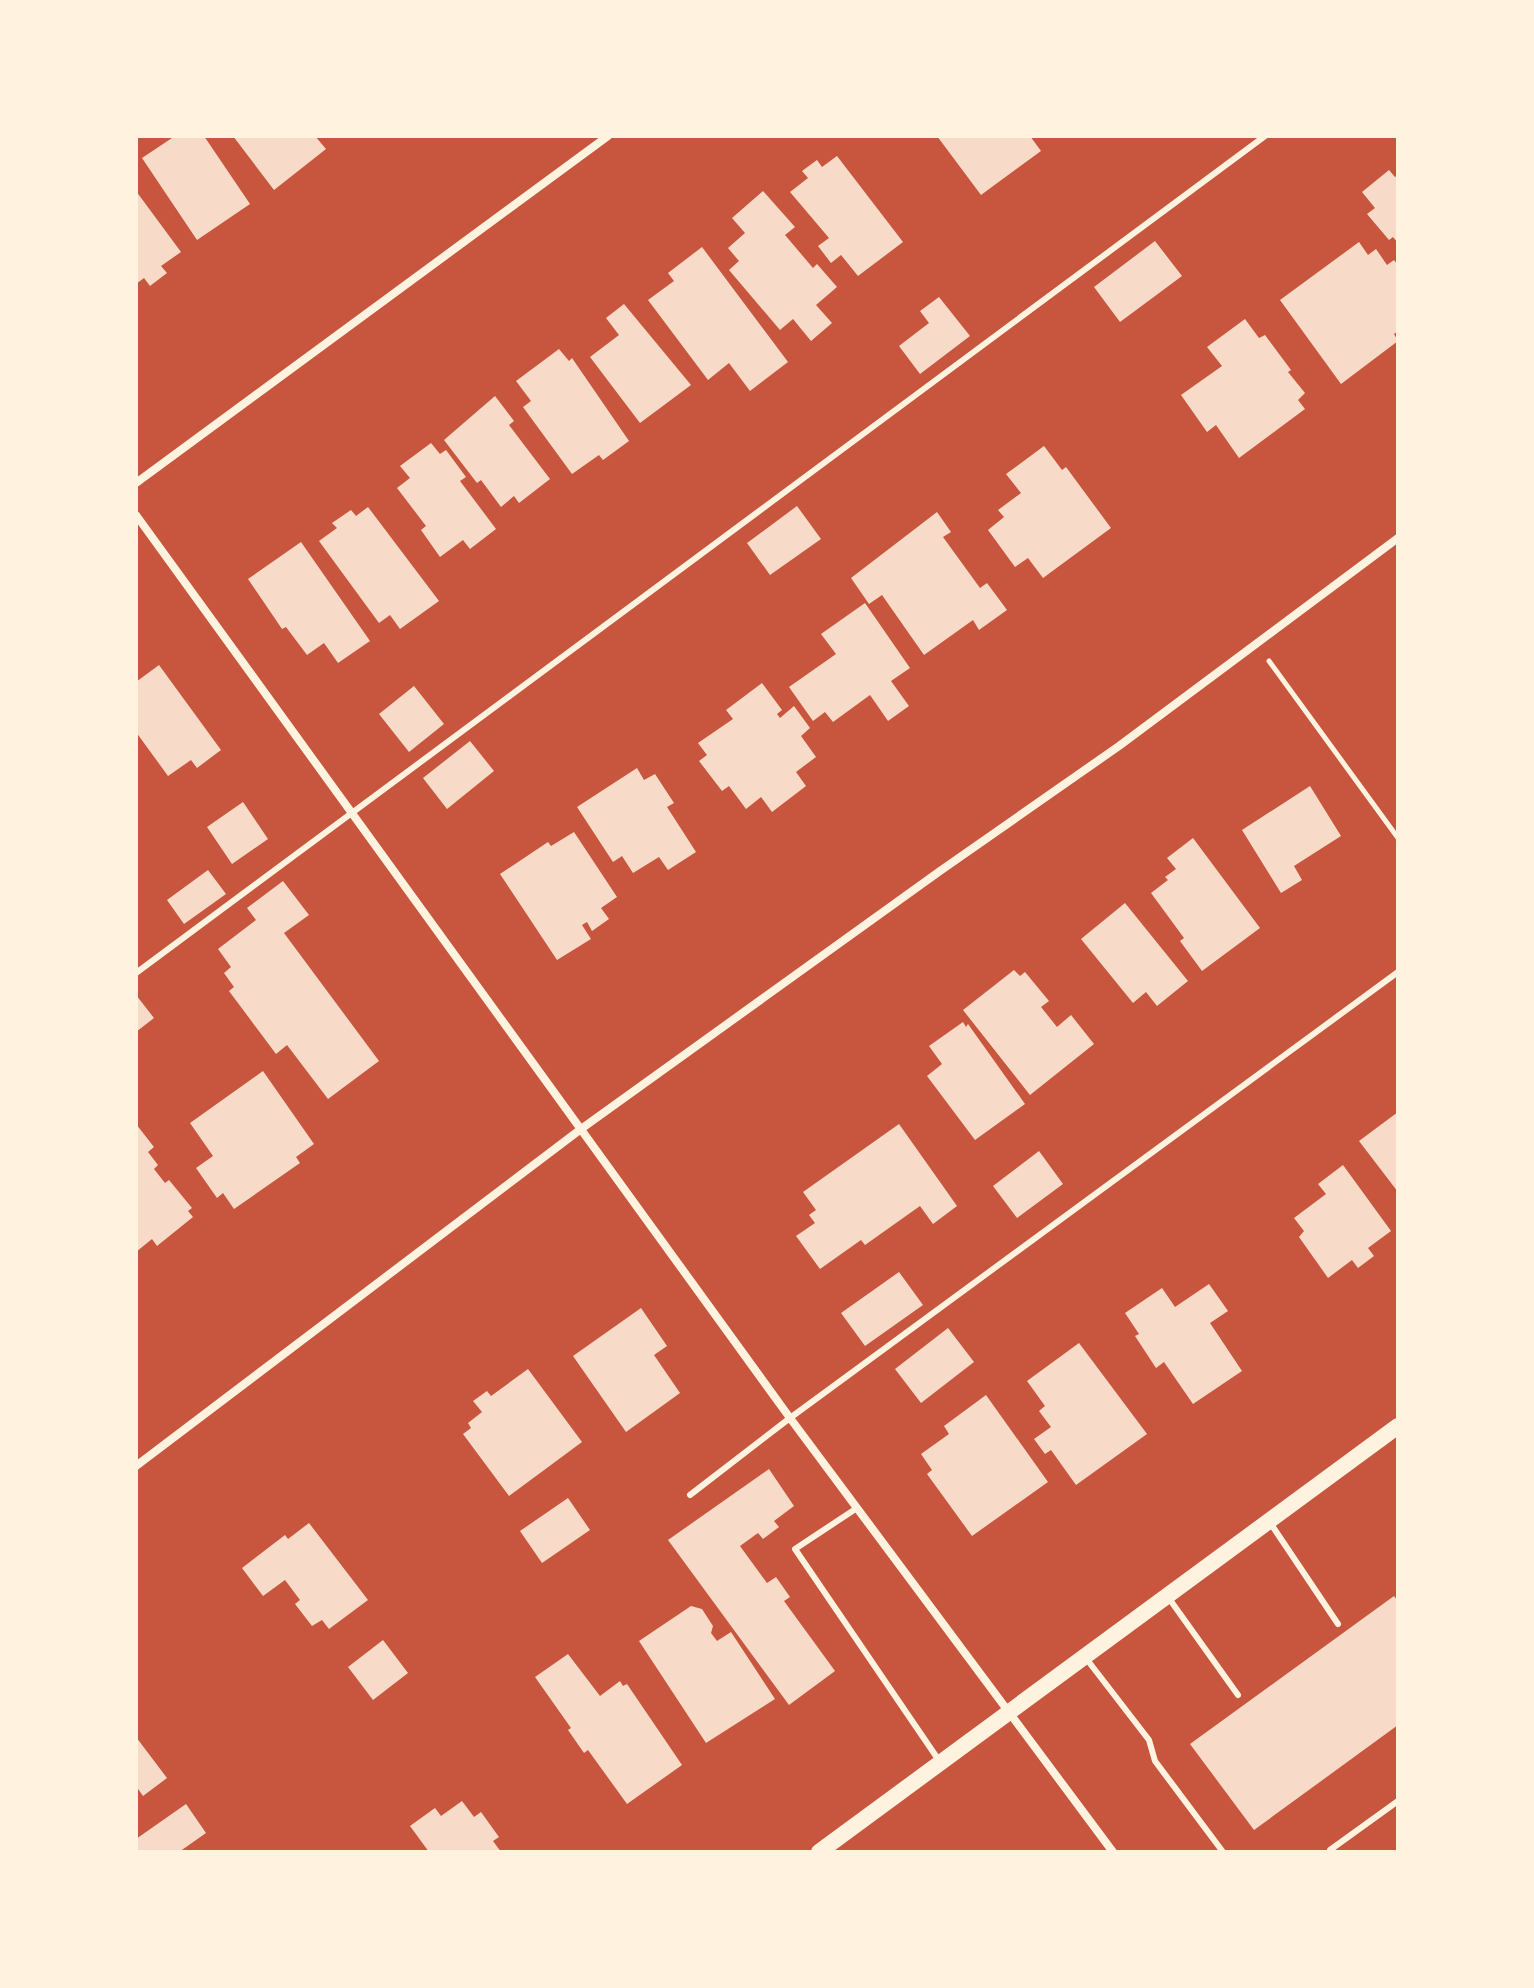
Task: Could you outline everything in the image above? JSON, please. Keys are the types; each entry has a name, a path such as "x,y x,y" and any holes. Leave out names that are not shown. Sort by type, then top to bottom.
{"main road":[{"path":"821,1851 1398,1426"}],"street":[{"path":"136,483 608,136"},
{"path":"136,515 790,1418 1113,1852"},
{"path":"136,1466 581,1129 1119,746 1398,538"}],"lane":[{"path":"136,973 1265,136"},
{"path":"690,1495 790,1418 1398,972"},
{"path":"857,1508 795,1549 940,1762"},
{"path":"1269,1521 1338,1624"},
{"path":"1167,1596 1238,1695"},
{"path":"1085,1657 1149,1740 1155,1761 1223,1852"},
{"path":"1331,1852 1398,1801"}],"path":[{"path":"1256,643 1398,838"}],"building":[{"path":"175,136 204,136 250,204 197,240 142,158"},
{"path":"233,136 315,136 326,149 274,190"},
{"path":"937,136 1030,136 1041,151 981,195"},
{"path":"837,156 903,242 858,276 841,255 831,263 818,246 829,238 790,192 808,178 802,171 817,160 822,167"},
{"path":"1389,170 1395,177 1398,175 1398,243 1393,237 1389,240 1367,214 1375,208 1362,192"},
{"path":"136,191 181,252 161,266 167,273 150,286 144,278 136,284"},
{"path":"763,191 795,227 785,235 813,268 817,264 837,287 816,305 832,323 811,341 793,319 780,330 729,270 739,261 728,248 745,233 732,218"},
{"path":"1155,241 1182,276 1120,322 1094,287"},
{"path":"1359,242 1368,255 1376,249 1387,265 1394,260 1398,265 1398,331 1394,334 1398,341 1341,384 1280,300"},
{"path":"702,247 788,362 750,391 729,363 708,380 648,300 674,281 668,273"},
{"path":"939,297 970,336 920,374 899,346 929,323 920,311"},
{"path":"624,304 691,385 640,423 590,357 619,335 606,318"},
{"path":"1245,319 1259,338 1265,335 1291,370 1288,372 1305,393 1298,400 1305,409 1239,458 1216,425 1207,432 1181,395 1222,366 1207,347"},
{"path":"559,349 569,361 572,358 629,441 603,460 599,455 572,474 523,407 531,401 516,381"},
{"path":"495,396 514,421 509,425 550,479 519,503 514,496 501,507 481,480 477,483 444,440"},
{"path":"431,443 440,454 446,450 466,477 460,481 496,529 470,549 463,540 440,557 421,530 426,526 397,488 410,478 400,466"},
{"path":"1044,446 1062,470 1066,467 1111,528 1043,578 1028,558 1015,567 988,530 1004,517 998,510 1021,493 1006,474"},
{"path":"797,506 821,539 770,575 747,543"},
{"path":"368,507 439,601 400,629 390,615 379,623 319,541 337,528 332,523 351,510 356,516"},
{"path":"937,512 951,532 943,537 980,588 987,583 1007,610 979,630 973,620 924,655 882,595 869,604 851,578"},
{"path":"301,542 370,641 338,663 324,643 307,655 286,627 282,629 248,579"},
{"path":"865,603 910,668 891,681 909,706 888,721 870,695 833,722 825,712 813,721 789,687 836,654 821,634"},
{"path":"159,665 221,750 197,768 191,760 168,776 136,732 136,682"},
{"path":"762,683 782,710 777,714 780,718 794,706 810,728 801,736 816,757 796,772 806,786 772,812 761,797 746,809 729,786 722,791 699,761 707,755 698,743 733,719 726,710"},
{"path":"414,686 444,724 409,752 379,714"},
{"path":"470,741 494,771 447,809 423,778"},
{"path":"637,768 644,780 655,774 674,803 667,807 696,852 668,870 659,857 633,873 622,856 613,862 577,807"},
{"path":"1310,786 1341,836 1294,866 1302,880 1281,893 1242,830"},
{"path":"243,802 268,839 232,864 207,827"},
{"path":"574,832 617,897 601,908 609,919 592,931 587,922 582,925 591,939 557,960 500,874 548,842 551,846"},
{"path":"1193,838 1260,928 1202,971 1180,941 1184,938 1151,893 1176,869 1167,858"},
{"path":"208,870 226,894 184,924 167,900"},
{"path":"283,881 309,915 284,933 379,1061 328,1099 287,1045 276,1054 229,991 234,987 224,973 231,967 218,949 256,920 247,908"},
{"path":"1125,903 1188,981 1157,1006 1146,992 1133,1003 1081,939"},
{"path":"1014,970 1020,976 1025,972 1049,1001 1041,1007 1057,1027 1071,1015 1094,1044 1030,1095 963,1010"},
{"path":"136,995 154,1018 136,1032"},
{"path":"963,1022 966,1027 968,1024 1025,1104 975,1140 927,1076 942,1064 929,1046"},
{"path":"263,1071 314,1144 296,1157 300,1163 234,1209 223,1193 217,1198 196,1168 213,1156 190,1123"},
{"path":"1398,1112 1398,1192 1359,1141"},
{"path":"136,1124 154,1147 148,1152 158,1165 154,1169 165,1183 169,1180 192,1208 188,1211 193,1217 157,1246 152,1239 136,1252"},
{"path":"899,1124 957,1206 933,1224 920,1206 865,1245 861,1240 820,1269 796,1236 815,1223 809,1215 816,1210 803,1192"},
{"path":"1039,1151 1063,1184 1017,1218 993,1186"},
{"path":"1343,1165 1391,1231 1368,1248 1374,1256 1358,1268 1352,1260 1328,1278 1299,1237 1304,1231 1294,1218 1326,1194 1318,1184"},
{"path":"899,1272 923,1305 865,1346 841,1313"},
{"path":"1209,1284 1228,1311 1210,1323 1242,1371 1193,1404 1164,1362 1156,1368 1135,1336 1139,1334 1125,1313 1162,1288 1175,1307"},
{"path":"641,1308 667,1346 654,1355 680,1393 626,1432 573,1356"},
{"path":"948,1328 974,1362 921,1403 895,1369"},
{"path":"1079,1343 1147,1434 1076,1485 1051,1450 1045,1454 1034,1439 1051,1427 1039,1411 1045,1406 1027,1381"},
{"path":"528,1369 582,1442 509,1496 463,1434 471,1428 468,1423 482,1412 473,1401 487,1391 491,1396"},
{"path":"986,1395 1048,1482 972,1536 927,1474 932,1470 921,1454 949,1434 944,1426"},
{"path":"769,1469 794,1506 774,1521 779,1527 763,1539 758,1533 740,1546 767,1583 776,1577 790,1597 784,1601 835,1671 789,1705 668,1540"},
{"path":"568,1498 590,1530 542,1563 520,1531"},
{"path":"309,1523 368,1600 329,1629 322,1620 312,1626 295,1604 300,1600 285,1580 263,1596 242,1568 285,1535 288,1539"},
{"path":"1394,1596 1398,1601 1398,1725 1254,1830 1190,1744"},
{"path":"691,1606 702,1609 713,1626 711,1633 717,1641 731,1632 775,1699 706,1743 639,1641"},
{"path":"383,1640 408,1673 373,1700 348,1667"},
{"path":"568,1654 600,1696 620,1681 623,1686 627,1684 682,1765 627,1804 588,1750 584,1753 568,1730 571,1728 535,1677"},
{"path":"136,1737 167,1778 143,1796 136,1786"},
{"path":"462,1801 474,1817 481,1812 499,1837 493,1841 501,1852 429,1852 410,1826 435,1808 441,1816"},
{"path":"186,1804 206,1833 179,1852 140,1852 136,1839"}]}
